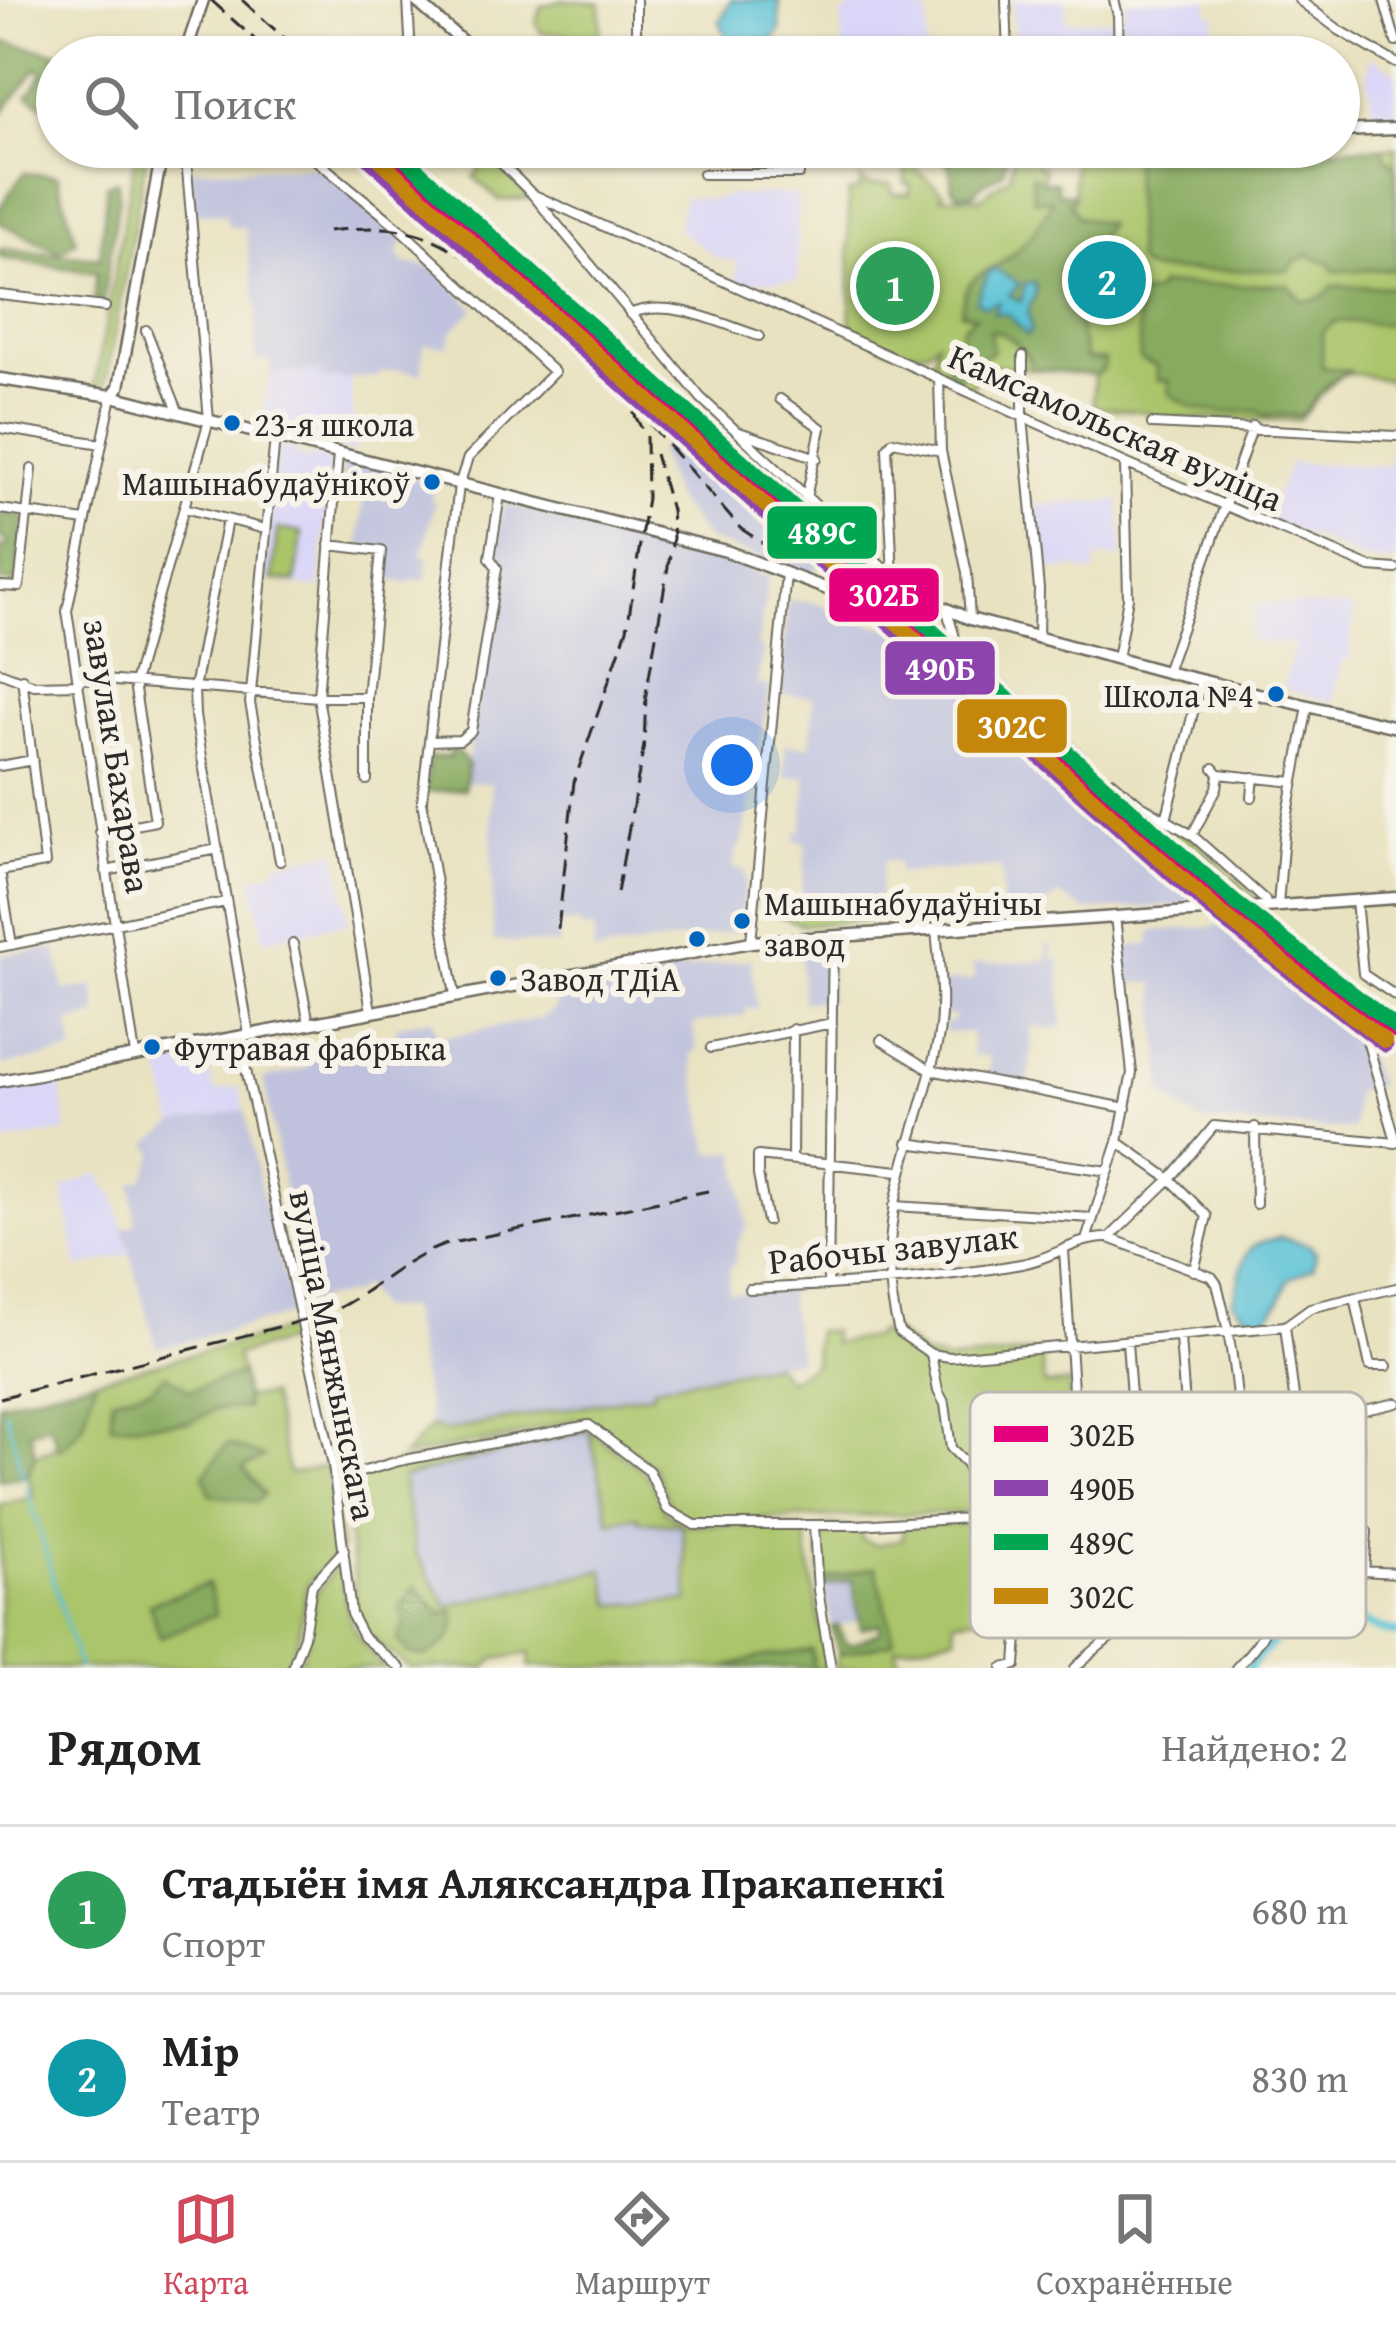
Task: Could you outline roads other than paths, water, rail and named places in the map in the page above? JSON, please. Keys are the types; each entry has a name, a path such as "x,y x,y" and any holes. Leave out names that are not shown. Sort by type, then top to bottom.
{"main road":[{"path":"188,36 200,0"},
{"path":"411,0 455,36"},
{"path":"426,0 467,36"},
{"path":"1360,130 1396,129"},
{"path":"112,396 119,387 156,168"},
{"path":"0,379 112,396 726,551 879,608 911,594 970,619 1038,638 1396,727"},
{"path":"0,1081 751,942 1396,898"}],"street":[{"path":"411,0 411,36"},
{"path":"636,0 636,36"},
{"path":"1006,0 1007,36"},
{"path":"1114,0 1118,36"},
{"path":"1299,0 1350,36"},
{"path":"1384,0 1396,42"},
{"path":"1360,41 1394,59"},
{"path":"100,832 155,821 134,683 209,420 186,168"},
{"path":"323,168 404,232 554,372 468,458 459,485 422,800 455,995"},
{"path":"508,168 552,209 700,398 911,594"},
{"path":"511,168 512,172"},
{"path":"703,174 799,174 799,168"},
{"name":"Камсамольская вуліца","path":"552,209 1225,507 1370,567 1396,569"},
{"path":"0,295 105,307"},
{"path":"631,314 665,308 759,336"},
{"path":"146,330 178,412"},
{"path":"1023,356 1023,417 1039,589 1038,638"},
{"path":"939,379 941,451 967,573 970,619"},
{"name":"завулак Бахарава","path":"112,396 67,611 135,1055"},
{"path":"780,399 820,428 806,498"},
{"path":"1152,424 1396,436"},
{"path":"1166,672 1253,427"},
{"path":"0,428 102,444"},
{"path":"734,430 817,458"},
{"path":"274,437 251,693 280,861"},
{"path":"893,579 886,448 893,441 941,451"},
{"path":"338,454 318,698 371,1011"},
{"path":"1117,659 1128,598 1125,463"},
{"path":"0,586 19,587 32,469"},
{"path":"429,741 460,740 471,731 496,568 490,558 500,495"},
{"path":"184,508 265,529"},
{"path":"0,509 85,521"},
{"name":"вуліца Мянжынскага","path":"227,520 194,688 195,716 244,1035 333,1465 351,1614 363,1636 400,1668"},
{"path":"330,544 381,551 367,697 367,780"},
{"path":"751,942 786,572"},
{"path":"947,611 956,641 968,655 1082,757"},
{"path":"0,671 53,688 79,681 318,698 367,697"},
{"path":"12,945 0,871 45,863 22,678"},
{"path":"1166,816 1201,681"},
{"path":"1272,906 1308,706"},
{"path":"0,766 32,760"},
{"path":"1192,835 1217,788 1216,771 1294,782"},
{"path":"1252,797 1254,778"},
{"path":"1112,781 1141,805 1192,835 1272,906"},
{"path":"106,871 218,849"},
{"path":"1356,900 1363,974 1396,997"},
{"path":"0,947 226,902"},
{"path":"1088,1237 1118,1142 1132,1058 1115,916"},
{"path":"936,928 941,1019 894,1206 889,1280 899,1331 931,1354 950,1357 1231,1334 1285,1326 1310,1308 1396,1288"},
{"path":"828,1285 832,935"},
{"path":"292,944 309,1023"},
{"path":"1109,1238 1170,1179 1207,1130 1223,1125 1255,1127 1396,1142 1366,1037 1327,991 1276,951"},
{"path":"711,1048 832,1023"},
{"path":"792,1159 794,1029"},
{"path":"881,1040 930,1070 1126,1108"},
{"path":"1255,1127 1256,1204"},
{"path":"1118,1142 1170,1179 1207,1216 1194,1271 1212,1277 1217,1284 1231,1334 1236,1392"},
{"path":"908,1143 1108,1171"},
{"path":"767,1221 758,1156 899,1172"},
{"path":"894,1206 1092,1218"},
{"name":"Рабочы завулак","path":"749,1289 889,1280 1024,1264 1088,1237 1109,1238 1194,1271"},
{"path":"1064,1249 1074,1392"},
{"path":"1355,1298 1370,1366 1387,1366"},
{"path":"1285,1326 1294,1392"},
{"path":"1180,1338 1184,1392"},
{"path":"1127,1342 1131,1392"},
{"path":"931,1354 951,1448 967,1464 970,1476"},
{"path":"1366,1409 1396,1403"},
{"path":"333,1465 351,1474 589,1425 650,1471 667,1509 686,1522 814,1526 970,1516"},
{"path":"338,1494 351,1474"},
{"path":"814,1526 818,1591 831,1668"},
{"path":"1366,1545 1367,1532"},
{"path":"292,1668 304,1636 312,1585 345,1549"},
{"path":"1366,1572 1396,1573"},
{"path":"1003,1668 1016,1665 1018,1638"},
{"path":"1081,1666 1109,1638"},
{"path":"1236,1668 1259,1638"}],"water":[{"path":"731,0 779,0 776,36 726,36 720,21"},
{"path":"996,270 1020,284 1009,295 1021,302 1025,284 1035,283 1027,335 1008,314 994,313 999,302 985,306 976,301 989,272"},
{"path":"1280,1237 1309,1245 1316,1253 1313,1267 1289,1279 1269,1315 1253,1318 1232,1301 1242,1268 1254,1246"}],"waterway":[{"path":"6,1412 24,1479"},
{"path":"27,1487 79,1668"},
{"path":"1366,1625 1396,1633"},
{"path":"1248,1668 1277,1638"}],"railway":[{"path":"211,0 251,36"},
{"path":"242,0 282,36"},
{"path":"398,168 658,401 748,471"},
{"path":"328,231 407,231 441,243 477,267"},
{"path":"558,929 574,782 627,629 647,498 646,437 628,402 601,373"},
{"path":"650,424 740,528 775,551"},
{"path":"617,893 644,745 646,694 673,538 671,510 655,454"},
{"path":"902,627 998,717"},
{"path":"0,1398 321,1316 447,1244 708,1191"}],"place":[{"name":"Мір","path":"1107,280"},
{"name":"Стадыён імя Аляксандра Пракапенкі","path":"895,286"},
{"name":"23-я школа","path":"232,423"},
{"name":"Машынабудаўнікоў","path":"432,482"},
{"name":"Школа №4","path":"1276,694"},
{"name":"Машынабудаўнічы завод","path":"742,921"},
{"name":"Завод ТДіА","path":"498,978"},
{"name":"Футравая фабрыка","path":"152,1047"}]}
